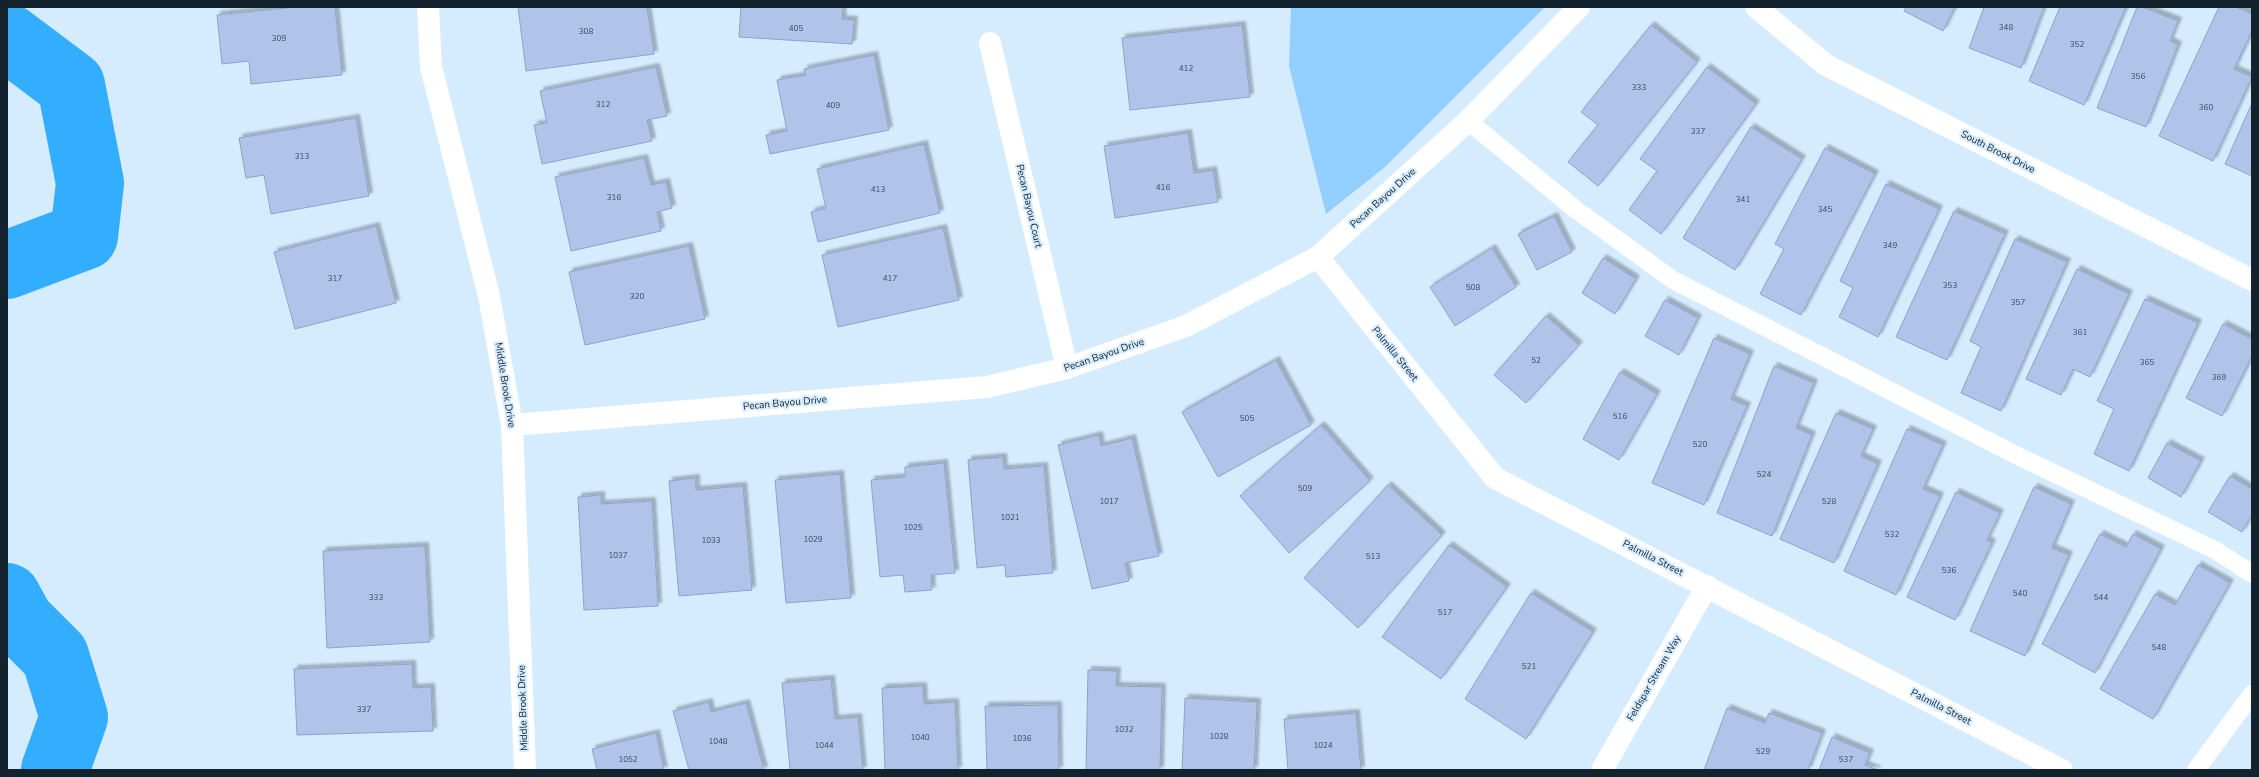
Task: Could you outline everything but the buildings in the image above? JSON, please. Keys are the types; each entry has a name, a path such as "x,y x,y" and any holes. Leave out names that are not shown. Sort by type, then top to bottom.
{"street":[{"name":"Middle Brook Drive","path":"428,7 431,66 489,296 512,425 525,770"},
{"name":"Pecan Bayou Drive","path":"512,425 987,387 1067,368 1186,326 1318,257 1468,121 1579,7"},
{"name":"South Brook Drive","path":"1756,7 1826,65 2252,280"},
{"name":"Pecan Bayou Court","path":"990,43 1067,368"},
{"name":"Palmilla Street","path":"1318,257 1495,478 2062,770"},
{"name":"Feldspar Stream Way","path":"1602,770 1707,586"}],"lane":[{"path":"1468,121 1575,209 1673,280 2022,458 2215,550 2252,574"},
{"path":"2196,770 2252,694"}],"shaded area":[{"path":"1291,7 1545,7 1385,167 1326,214 1289,66"}],"waterway":[{"path":"7,37 71,85 90,183 84,236 7,265"},
{"path":"7,597 20,621 55,656 74,717 55,770"}]}
